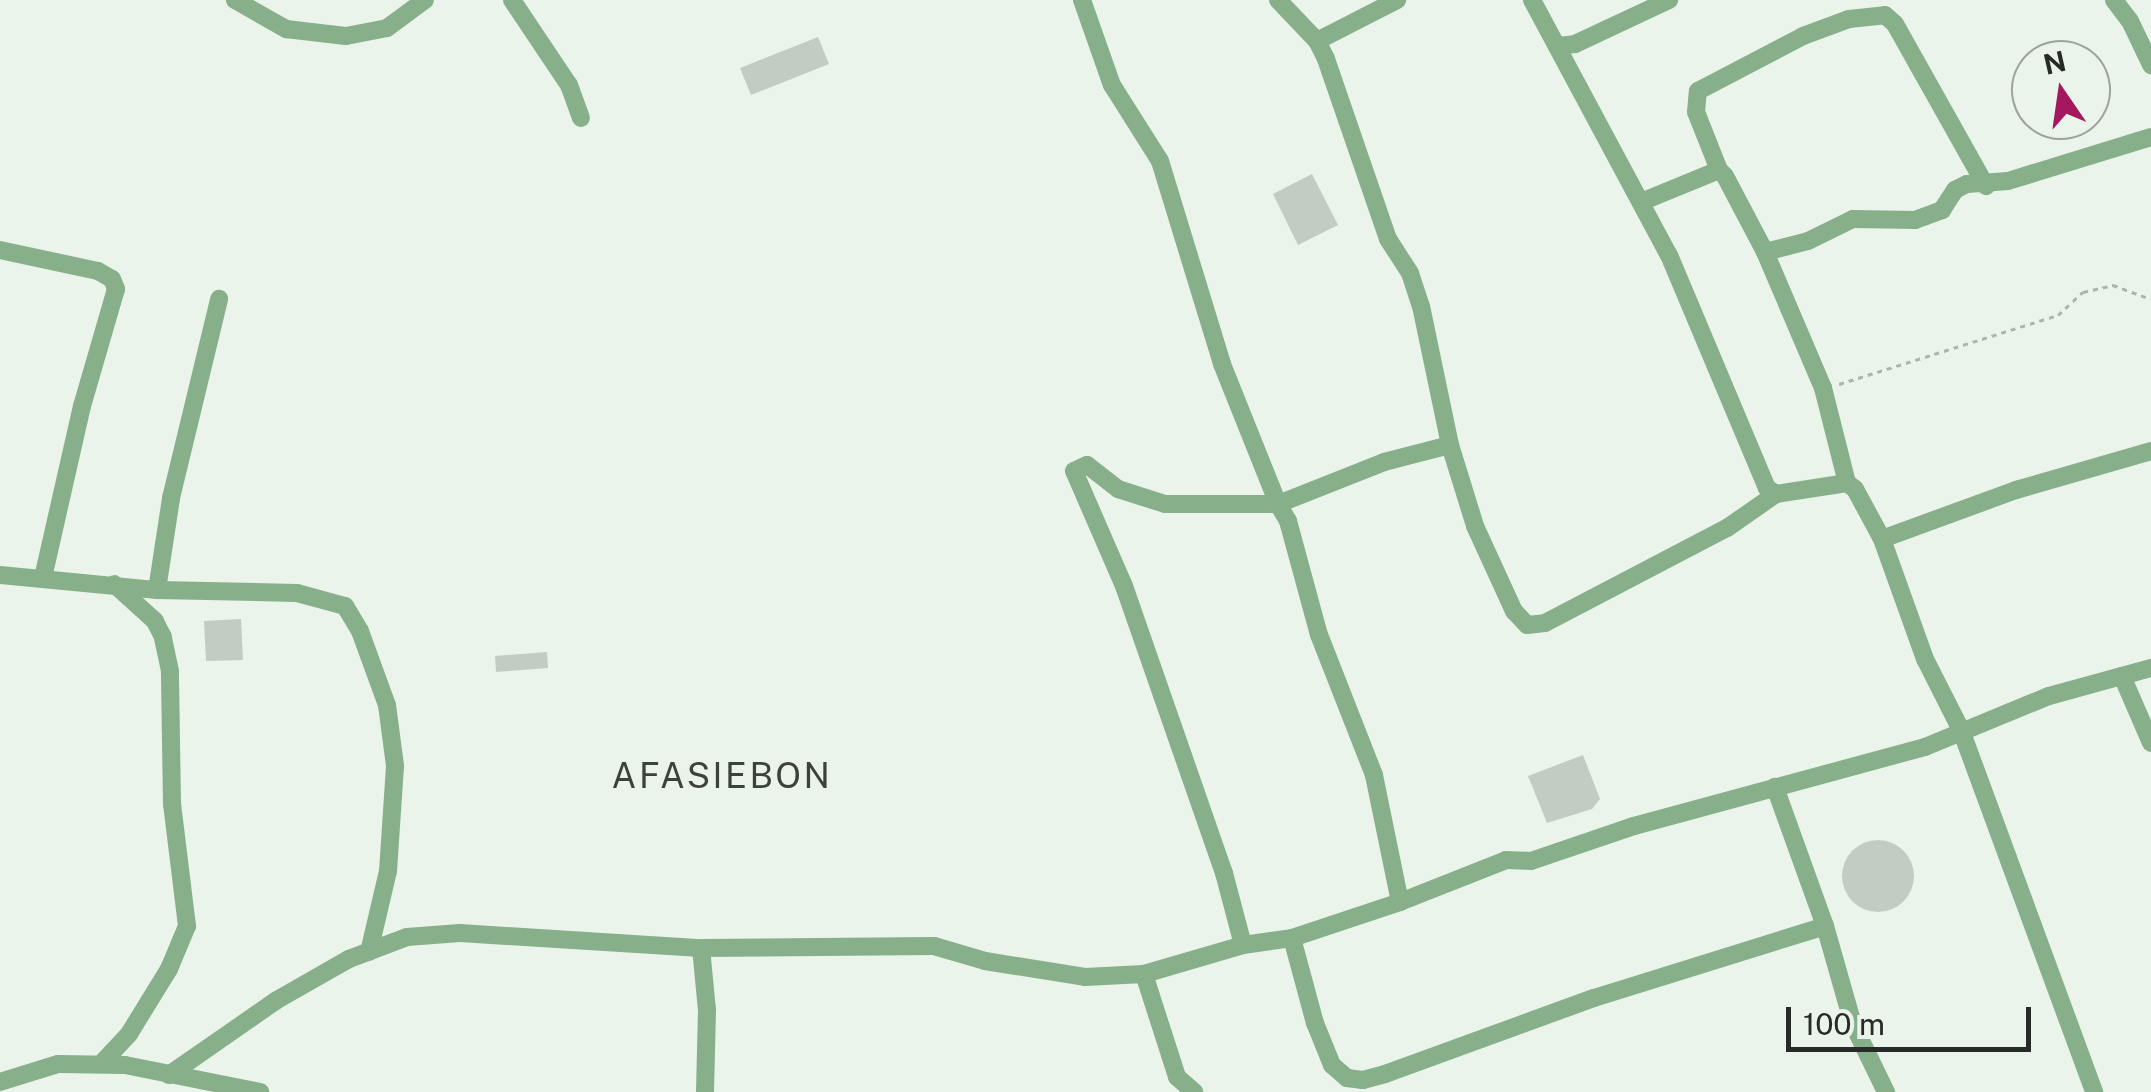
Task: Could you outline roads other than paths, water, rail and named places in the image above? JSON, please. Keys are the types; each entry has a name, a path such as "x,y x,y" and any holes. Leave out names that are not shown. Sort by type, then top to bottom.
{"street":[{"path":"235,0 286,29 346,36 387,28 425,0"},
{"path":"512,0 570,85 581,118"},
{"path":"1082,0 1112,85 1160,161 1222,364 1288,521 1319,636 1374,775 1400,902"},
{"path":"1278,0 1317,40 1388,239 1410,273 1421,306 1450,445 1475,526 1514,611 1527,624 1544,623 1696,544 1776,494 1847,484 1855,489 1882,538 1925,659 1961,730 2094,1092"},
{"path":"1317,40 1396,0"},
{"path":"1532,0 1669,255 1762,478 1776,494"},
{"path":"1557,46 1574,44 1669,0"},
{"path":"2114,0 2130,21 2151,65"},
{"path":"1847,484 1823,388 1764,252 1719,170 1696,112 1698,90 1803,36 1849,18 1886,15 1895,24 1986,186"},
{"path":"1764,252 1808,241 1853,219 1914,220 1942,210 1955,190 1967,184 1986,186 2151,137"},
{"path":"1641,202 1719,170"},
{"path":"0,250 98,271 112,278 116,289 82,406 43,578"},
{"path":"157,590 171,498 219,299"},
{"path":"1243,945 1203,809 1124,586 1074,471 1086,465 1118,490 1165,504 1278,504 1384,462 1450,445"},
{"path":"1882,538 2016,490 2151,451"},
{"path":"0,575 157,590 322,596 345,606 360,632 387,705 395,766 388,871 368,952"},
{"path":"101,1064 128,1034 168,969 187,926 172,804 170,671 155,620 114,584"},
{"path":"155,620 180,590"},
{"path":"169,1075 277,1000 368,952 407,937 460,933 700,948 934,946 985,961 1084,976 1144,974 1243,945 1292,938 1400,902 1506,860 1532,861 1634,826 1924,747 2048,696 2151,668"},
{"path":"2122,676 2151,743"},
{"path":"1775,787 1825,926 1852,1024 1886,1092"},
{"path":"1292,938 1332,1065 1347,1078 1363,1080 1594,998 1825,926"},
{"path":"700,948 708,1010 705,1092"},
{"path":"1144,974 1176,1077 1194,1092"},
{"path":"0,1082 58,1064 101,1064 260,1092"}],"district":[{"name":"AFASIEBON","path":"722,776"}]}
